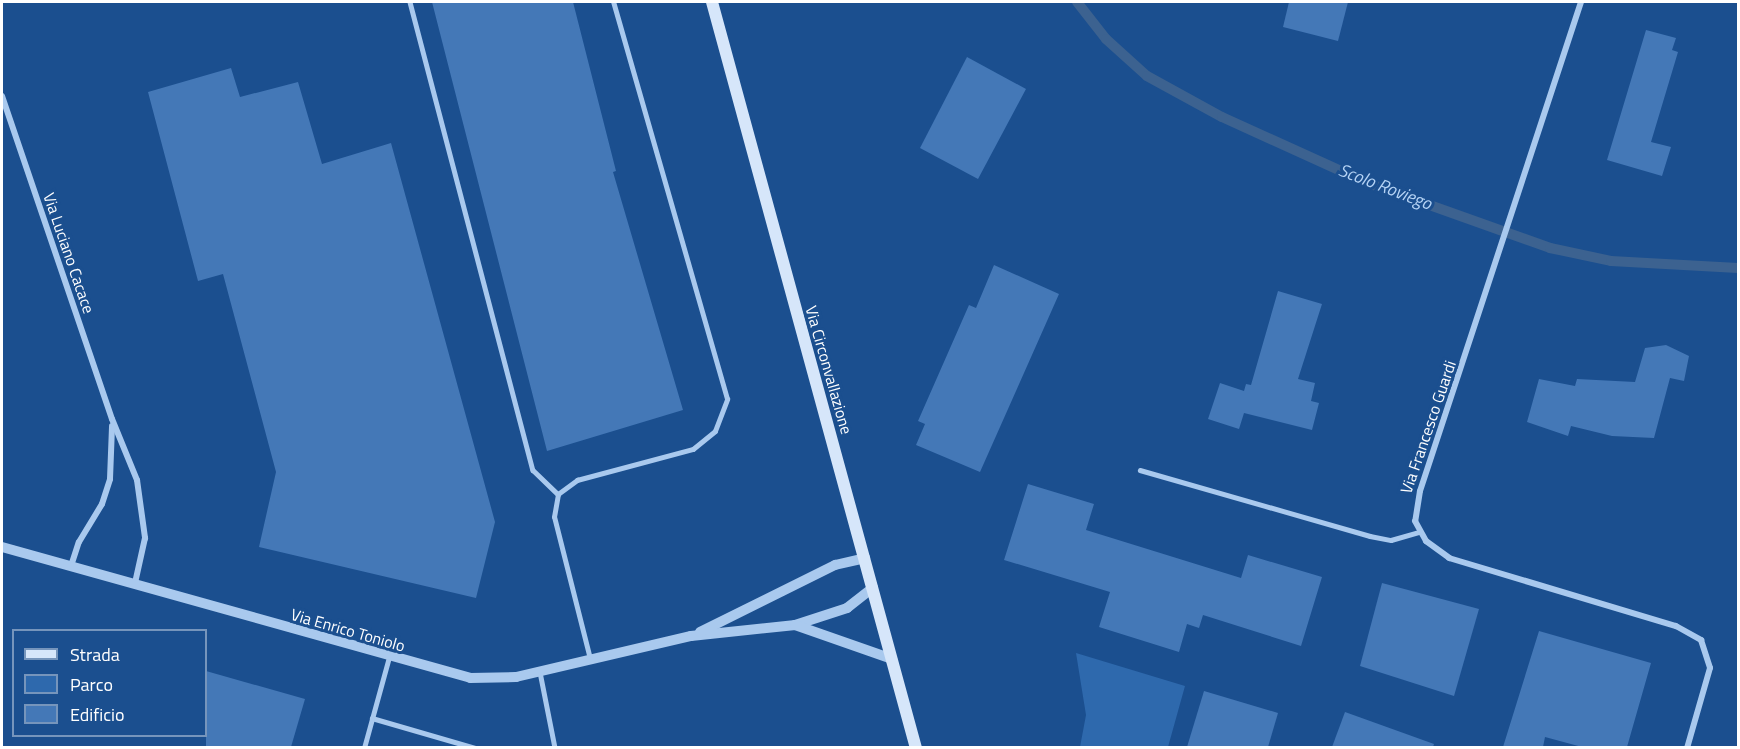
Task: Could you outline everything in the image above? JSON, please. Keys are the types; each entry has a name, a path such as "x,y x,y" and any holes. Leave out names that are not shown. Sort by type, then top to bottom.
{"main road":[{"name":"Via Circonvallazione","path":"712,2 916,747"}],"street":[{"name":"Via Francesco Guardi","path":"1419,532 1415,521 1420,491 1524,182 1581,2"},
{"name":"Via Luciano Cacace","path":"2,96 112,419 136,480 145,538 135,584"},
{"name":"Via Luciano Cacace","path":"71,566 78,542 102,504 110,478 112,419"},
{"path":"1419,532 1449,558 1676,626 1701,640 1710,668 1687,747"},
{"name":"Via Enrico Toniolo","path":"2,546 470,678 540,672 691,636 795,625 847,608 873,588"},
{"name":"Via Enrico Toniolo","path":"691,636 835,566 865,558"},
{"name":"Via Enrico Toniolo","path":"795,625 892,660"}],"lane":[{"path":"410,2 533,470 558,494"},
{"path":"590,660 554,517 558,494 577,480 693,449 715,432 727,399 613,2"},
{"path":"1140,470 1370,536 1391,540 1419,532"},
{"path":"364,747 389,657"},
{"path":"540,672 555,747"},
{"path":"372,718 475,747"}],"green space":[{"path":"1076,653 1185,686 1168,747 1080,747 1086,715"}],"building":[{"path":"432,2 573,2 616,171 613,172 683,410 547,451"},
{"path":"1289,2 1348,2 1338,41 1283,27"},
{"path":"1646,30 1676,38 1672,50 1678,52 1651,142 1671,147 1662,176 1607,160"},
{"path":"967,57 1026,89 978,179 920,148"},
{"path":"231,68 240,97 298,82 322,164 391,143 495,522 476,598 259,547 276,472 223,274 198,281 148,92"},
{"path":"994,265 1059,294 980,472 916,445 925,424 918,421 969,305 976,308"},
{"path":"1278,291 1322,304 1298,379 1315,383 1311,401 1319,403 1312,430 1244,413 1239,429 1208,419 1220,383 1244,391 1246,384 1251,385"},
{"path":"1666,345 1689,356 1684,381 1670,378 1654,438 1612,436 1571,426 1568,436 1527,422 1539,379 1575,386 1577,379 1635,382 1645,348"},
{"path":"1028,484 1094,504 1086,530 1241,578 1248,555 1322,577 1301,646 1203,615 1199,628 1187,624 1179,652 1099,627 1110,592 1004,560"},
{"path":"1382,583 1479,609 1454,696 1360,666"},
{"path":"1539,631 1651,663 1627,747 1582,747 1545,737 1543,747 1503,747"},
{"path":"207,671 305,699 291,747 206,747"},
{"path":"1204,691 1278,713 1268,747 1187,747"},
{"path":"1345,712 1434,744 1433,747 1332,747"}],"waterway":[{"name":"Scolo Roviego","path":"1077,2 1106,39 1147,76 1222,117 1365,182 1550,248 1611,261 1738,268"}]}
